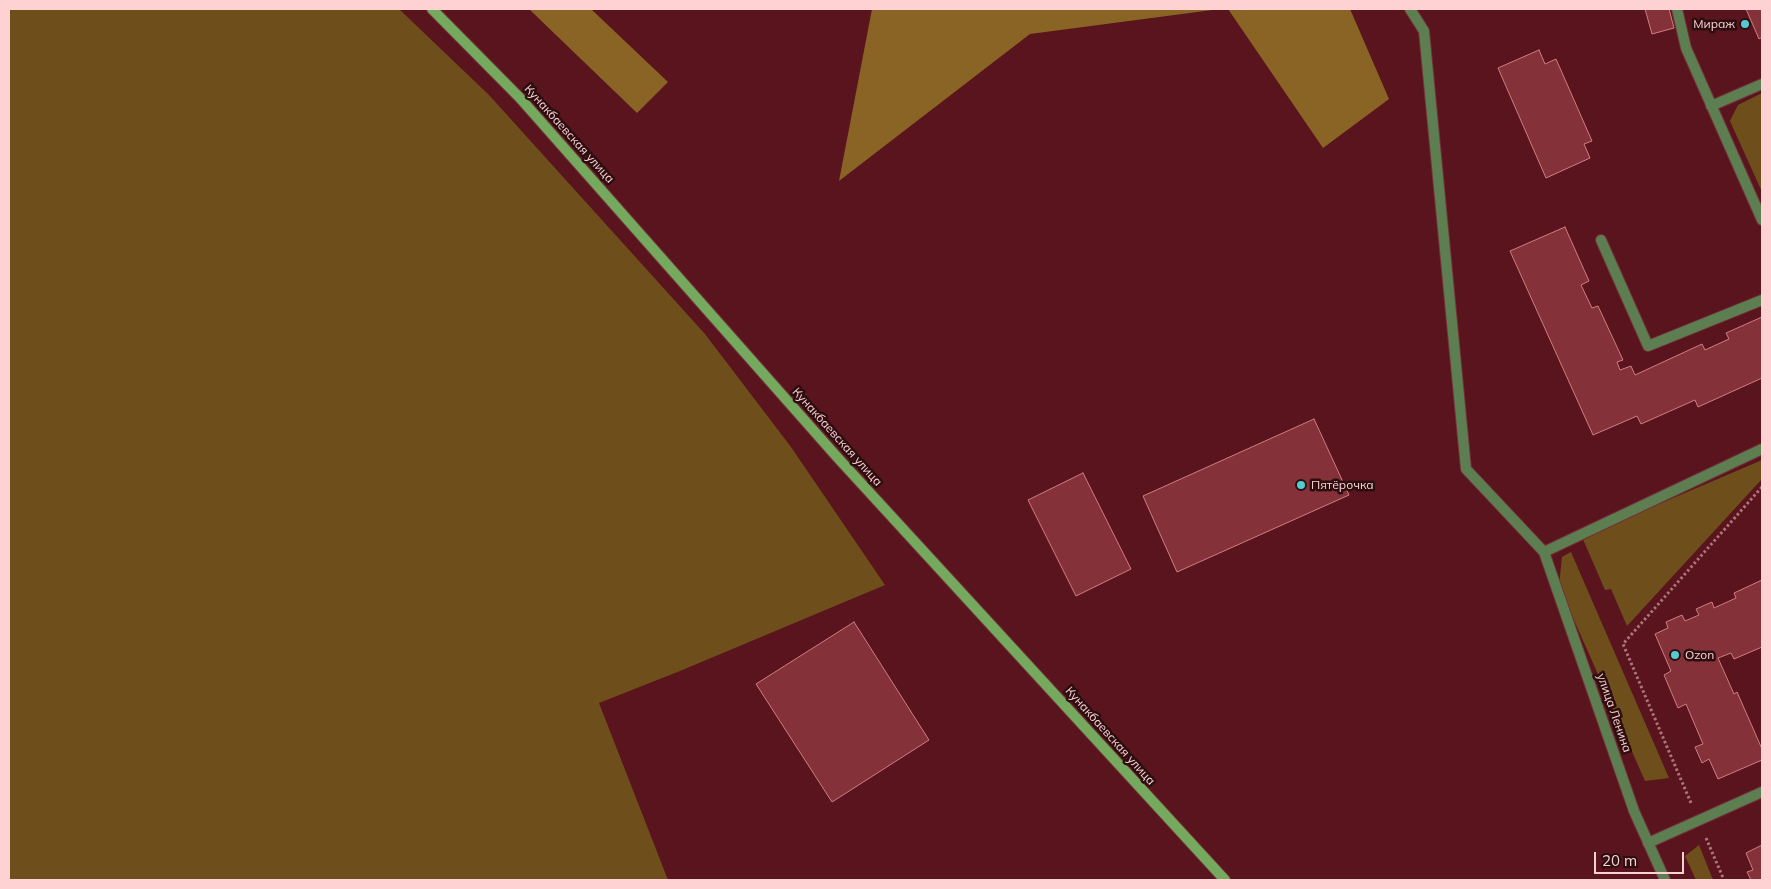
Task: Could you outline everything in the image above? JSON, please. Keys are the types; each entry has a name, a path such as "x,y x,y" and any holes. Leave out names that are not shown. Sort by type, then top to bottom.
{"main road":[{"name":"Кунакбаевская улица","path":"432,9 520,98 837,457 1225,880"}],"street":[{"path":"1410,9 1424,32 1466,469 1544,552 1762,449"},
{"path":"1677,9 1686,48 1762,220"},
{"path":"1712,106 1762,84"},
{"path":"1601,240 1648,346 1762,300"},
{"name":"улица Ленина","path":"1544,552 1634,811 1665,880"},
{"path":"1648,843 1762,792"}],"path":[{"path":"1724,880 1623,644 1762,487"}],"shaded area":[{"path":"9,9 399,9 489,95 705,334 791,447 885,585 599,703 668,880 9,880"},
{"path":"529,9 591,9 668,82 637,113"},
{"path":"872,9 1220,9 1030,34 839,181"},
{"path":"1228,9 1350,9 1389,99 1323,148"},
{"path":"1762,93 1762,192 1730,121 1738,105"},
{"path":"1762,460 1762,479 1627,626 1611,589 1605,590 1582,537"},
{"path":"1571,552 1669,778 1645,781 1559,586 1562,557"},
{"path":"1699,845 1713,880 1696,880 1685,856"}],"building":[{"path":"1645,9 1669,9 1674,28 1652,34"},
{"path":"1746,9 1762,9 1762,37 1759,39"},
{"path":"1539,50 1545,64 1556,59 1592,141 1584,144 1590,158 1546,178 1498,68"},
{"path":"1565,227 1589,281 1581,285 1592,308 1598,306 1623,360 1617,362 1620,370 1631,366 1635,375 1702,344 1705,350 1729,339 1726,333 1762,317 1762,378 1698,407 1695,400 1641,424 1637,416 1593,435 1510,251"},
{"path":"1314,419 1349,495 1177,572 1143,496"},
{"path":"1083,473 1131,569 1076,596 1028,500"},
{"path":"1762,580 1762,647 1734,659 1731,653 1718,658 1734,694 1737,692 1762,749 1762,760 1718,779 1709,759 1702,763 1695,747 1703,744 1686,704 1678,708 1664,675 1671,671 1655,634 1668,628 1666,622 1682,615 1685,621 1699,615 1696,609 1712,602 1714,608 1736,598 1734,593"},
{"path":"854,622 929,740 832,802 756,684"},
{"path":"1762,845 1762,880 1751,880 1747,872 1753,870 1746,853"}],"place":[{"name":"Мираж","path":"1745,24"},
{"name":"Пятёрочка","path":"1301,485"},
{"name":"Ozon","path":"1675,655"}]}
